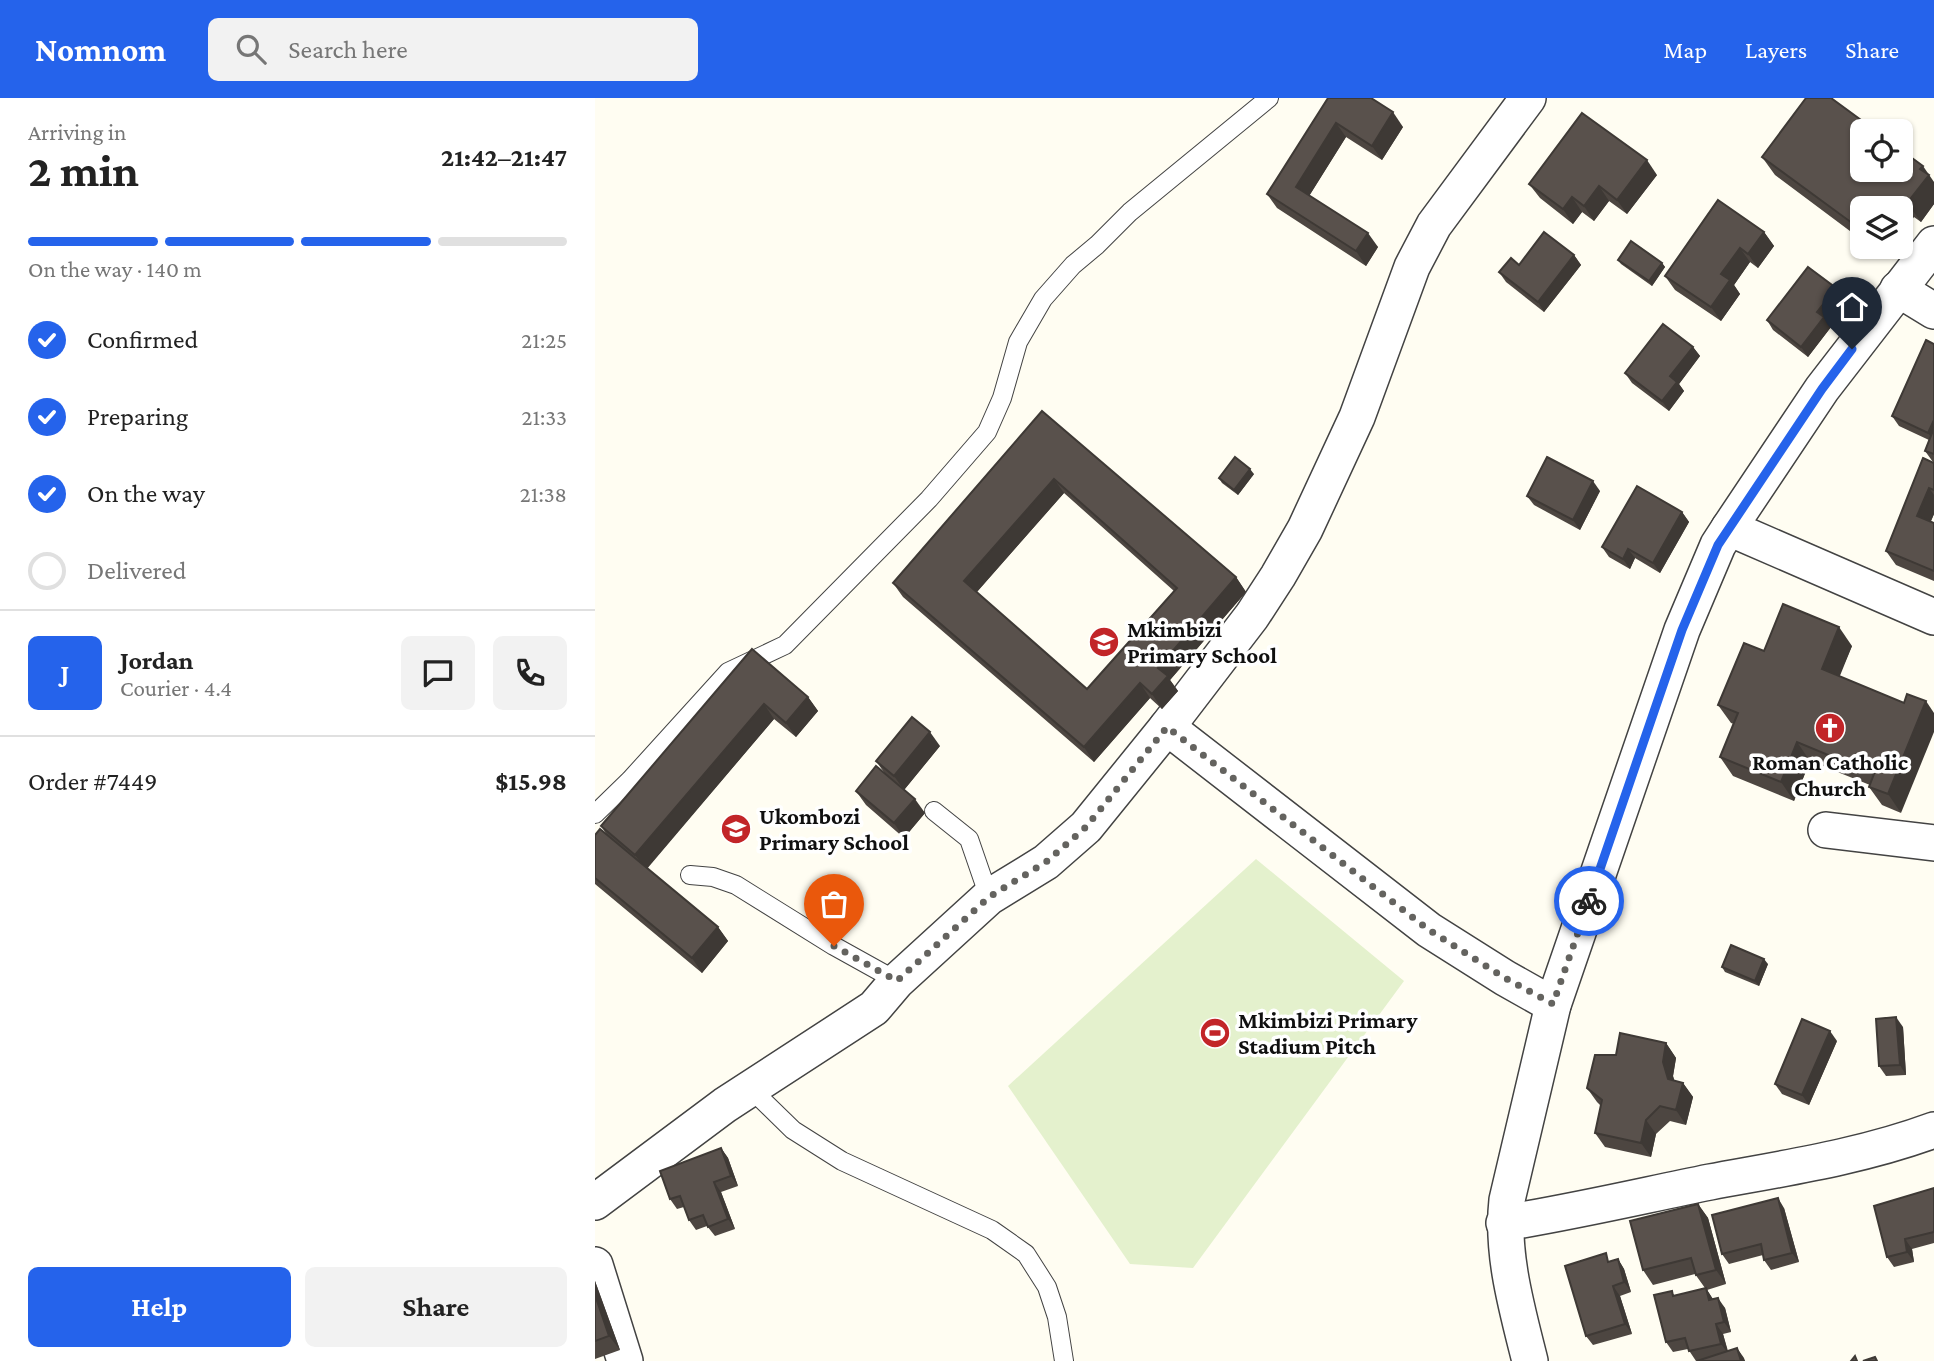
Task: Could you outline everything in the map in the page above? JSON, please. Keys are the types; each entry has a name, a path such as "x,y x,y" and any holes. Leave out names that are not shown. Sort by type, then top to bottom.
{"street":[{"path":"595,1202 750,1088 874,1008 897,981 989,897 1046,862 1086,827 1252,616 1285,564 1305,529 1357,417 1412,267 1434,225 1528,98"},
{"path":"1530,1361 1518,1316 1504,1223 1507,1200 1553,1004 1682,630 1718,545 1729,528 1822,389 1934,244"},
{"path":"1898,289 1934,311"},
{"path":"1729,528 1934,617"},
{"path":"1167,727 1429,930 1505,978 1553,1004"},
{"path":"1826,830 1934,843"},
{"path":"1504,1223 1573,1212 1826,1160 1890,1146 1934,1130"},
{"path":"595,1265 625,1361"}],"lane":[{"path":"595,814 630,780 728,672 785,645 929,499 987,432 1002,398 1018,342 1043,299 1073,265 1130,212 1269,98"},
{"path":"934,811 968,839 989,897"},
{"path":"690,875 713,877 736,885 834,946 897,981"},
{"path":"750,1088 793,1130 842,1161 981,1225 1025,1254 1047,1286 1057,1317 1064,1361"}],"green space":[{"name":"Mkimbizi Primary Stadium Pitch","path":"1256,859 1404,981 1193,1268 1130,1264 1008,1086"}],"building":[{"path":"1328,98 1371,98 1393,112 1372,146 1336,123 1296,187 1368,233 1356,251 1267,194"},
{"path":"1806,98 1831,98 1860,119 1850,119 1850,182 1913,182 1913,159 1923,166 1920,169 1929,175 1912,196 1850,196 1850,222 1762,157"},
{"path":"1582,113 1647,160 1617,200 1599,186 1584,206 1572,197 1563,209 1529,184"},
{"path":"1718,200 1764,232 1748,254 1740,248 1721,274 1730,280 1711,307 1665,276"},
{"path":"1544,232 1574,255 1538,302 1499,272 1511,258 1519,265"},
{"path":"1631,241 1662,263 1649,281 1618,260"},
{"path":"1808,267 1836,288 1817,312 1824,317 1801,347 1767,320"},
{"path":"1663,324 1693,347 1670,376 1677,382 1662,401 1625,373"},
{"path":"1926,340 1934,344 1934,420 1928,433 1892,416"},
{"path":"1042,411 1236,577 1158,668 1168,676 1152,694 1140,683 1084,747 893,583","holes":["1054,479 1177,588 1087,689 964,581"]},
{"path":"1934,428 1934,454 1925,451"},
{"path":"1235,457 1250,469 1234,490 1219,478"},
{"path":"1547,457 1593,481 1573,520 1527,496"},
{"path":"1923,458 1934,463 1934,490 1929,488 1917,516 1934,523 1934,571 1886,551"},
{"path":"1637,486 1682,512 1653,563 1628,549 1623,559 1602,547"},
{"path":"1783,604 1839,627 1822,669 1904,703 1907,694 1926,701 1888,794 1869,787 1874,774 1797,742 1781,782 1720,757 1738,713 1718,705 1744,643 1764,651"},
{"path":"752,649 808,697 786,723 764,704 635,855 601,826"},
{"path":"912,717 930,732 894,776 876,761"},
{"path":"876,766 915,799 894,823 856,791"},
{"path":"600,829 718,927 692,958 595,878 595,835"},
{"path":"1731,945 1764,959 1755,981 1722,967"},
{"path":"1896,1017 1900,1065 1879,1066 1876,1019"},
{"path":"1802,1019 1830,1031 1802,1095 1775,1084"},
{"path":"1620,1033 1666,1043 1663,1062 1668,1079 1683,1083 1676,1110 1660,1106 1646,1120 1641,1143 1595,1133 1602,1100 1587,1088 1595,1055 1616,1055"},
{"path":"721,1148 731,1176 714,1182 728,1219 708,1227 703,1215 689,1220 680,1196 670,1199 660,1171"},
{"path":"1934,1188 1934,1232 1905,1239 1907,1252 1887,1257 1874,1206"},
{"path":"1778,1198 1792,1253 1764,1260 1761,1244 1722,1254 1712,1215"},
{"path":"1698,1204 1716,1270 1696,1275 1691,1258 1643,1270 1630,1221"},
{"path":"1606,1253 1608,1262 1618,1259 1624,1282 1613,1286 1625,1324 1586,1336 1565,1266"},
{"path":"1706,1288 1709,1300 1718,1298 1724,1322 1716,1324 1721,1344 1689,1351 1685,1338 1666,1342 1654,1295 1672,1291 1673,1296"},
{"path":"595,1295 609,1336 595,1341"},
{"path":"1737,1348 1741,1361 1697,1361"}],"way so far":[{"path":"834,946 897,981 989,897 1046,862 1086,827 1167,727 1429,930 1505,978 1553,1004 1589,901"}],"place":[{"name":"Mkimbizi Primary School","path":"1104,642"},
{"name":"Roman Catholic Church","path":"1830,728"},
{"name":"Ukombozi Primary School","path":"736,829"},
{"name":"Mkimbizi Primary Stadium Pitch","path":"1215,1033"}],"route":[{"path":"1589,901 1682,630 1718,545 1822,389 1852,349"}]}
